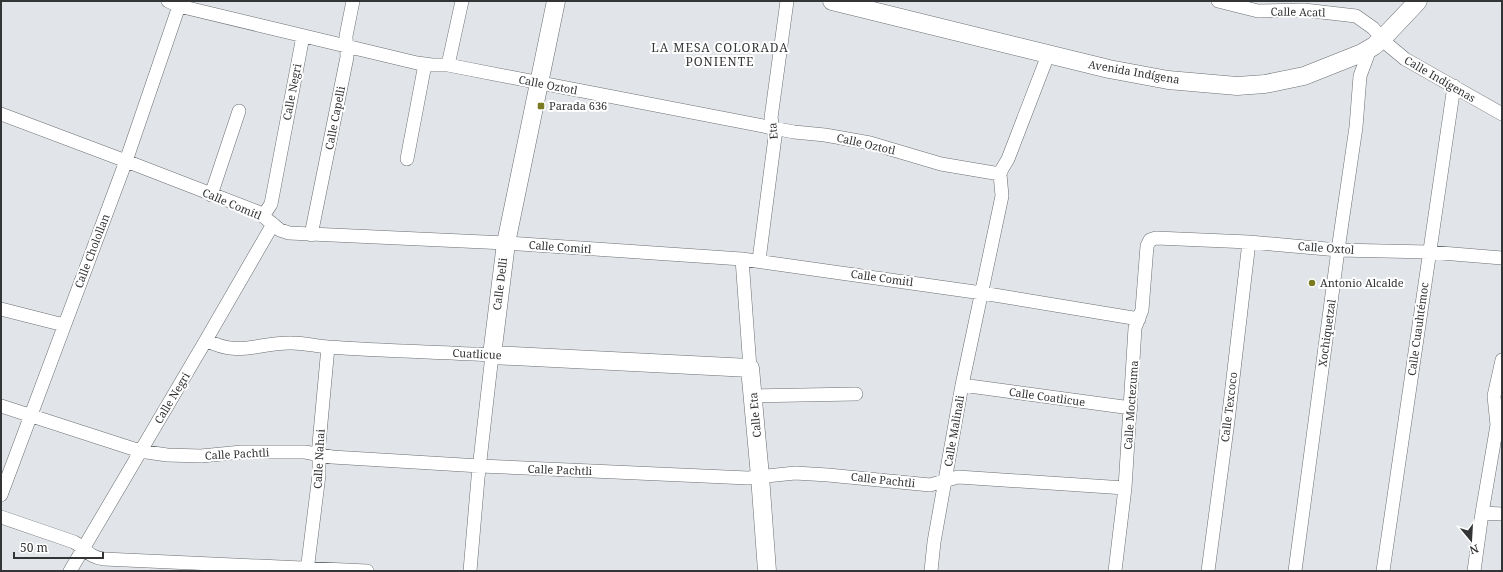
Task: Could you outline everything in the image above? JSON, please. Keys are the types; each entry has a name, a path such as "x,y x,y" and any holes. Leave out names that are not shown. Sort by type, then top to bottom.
{"street":[{"name":"Calle Capelli","path":"311,235 347,57 346,36 353,1"},
{"path":"448,65 462,1"},
{"name":"Calle Delli","path":"470,571 492,355 506,243 556,1"},
{"name":"Eta","path":"759,260 775,137 771,118 787,1"},
{"name":"Avenida Indígena","path":"832,1 1048,55 1141,76 1237,86 1265,84 1304,76 1376,43 1418,1"},
{"name":"Calle Acatl","path":"1218,1 1258,11 1304,10 1356,16"},
{"name":"Calle Oztotl","path":"171,2 303,36 425,64 448,65 794,132 825,135 870,143 941,164 1000,174"},
{"name":"Calle Cholollan","path":"1,495 126,161 171,2"},
{"name":"Calle Indígenas","path":"1356,16 1373,28 1376,43 1391,48 1405,59 1502,114"},
{"name":"Calle Negri","path":"70,571 206,340 268,220 303,36"},
{"name":"Xochiquetzal","path":"1295,571 1356,127 1360,76 1376,43"},
{"path":"1000,174 1008,159 1048,55"},
{"path":"407,159 425,64"},
{"name":"Calle Cuauhtémoc","path":"1384,571 1454,86"},
{"path":"211,195 239,111"},
{"name":"Calle Comitl","path":"1,114 258,212 284,232 311,235 506,243 759,260 982,293 1138,319"},
{"name":"Calle Malinali","path":"931,571 934,542 962,385 1002,196 1000,174"},
{"name":"Calle Oxtol","path":"1150,240 1156,238 1249,242 1338,250 1429,252 1502,258"},
{"name":"Calle Moctezuma","path":"1115,571 1125,488 1135,328 1142,310 1147,246 1150,240"},
{"name":"Calle Texcoco","path":"1208,571 1228,421 1249,242"},
{"name":"Calle Eta","path":"742,259 767,571"},
{"path":"1,309 64,325"},
{"name":"Cuatlicue","path":"206,340 221,347 236,349 251,349 270,344 294,343 328,347 750,368"},
{"name":"Calle Nahai","path":"307,570 319,475 319,455 328,347"},
{"path":"1474,571 1497,425 1494,396 1499,383 1502,360"},
{"name":"Calle Coatlicue","path":"962,385 1131,408"},
{"path":"753,396 856,394"},
{"name":"Calle Pachtli","path":"1,406 140,451 167,455 182,456 268,452 305,452 332,457 480,466 748,478 795,474 828,475 930,485 958,477 1125,488"},
{"path":"1482,513 1502,514"},
{"path":"1,517 74,542 95,558 307,570 367,571"}],"place":[{"name":"Parada 636","path":"541,106"},
{"name":"Antonio Alcalde","path":"1312,283"}],"district":[{"name":"LA MESA COLORADA PONIENTE","path":"720,55"}]}
